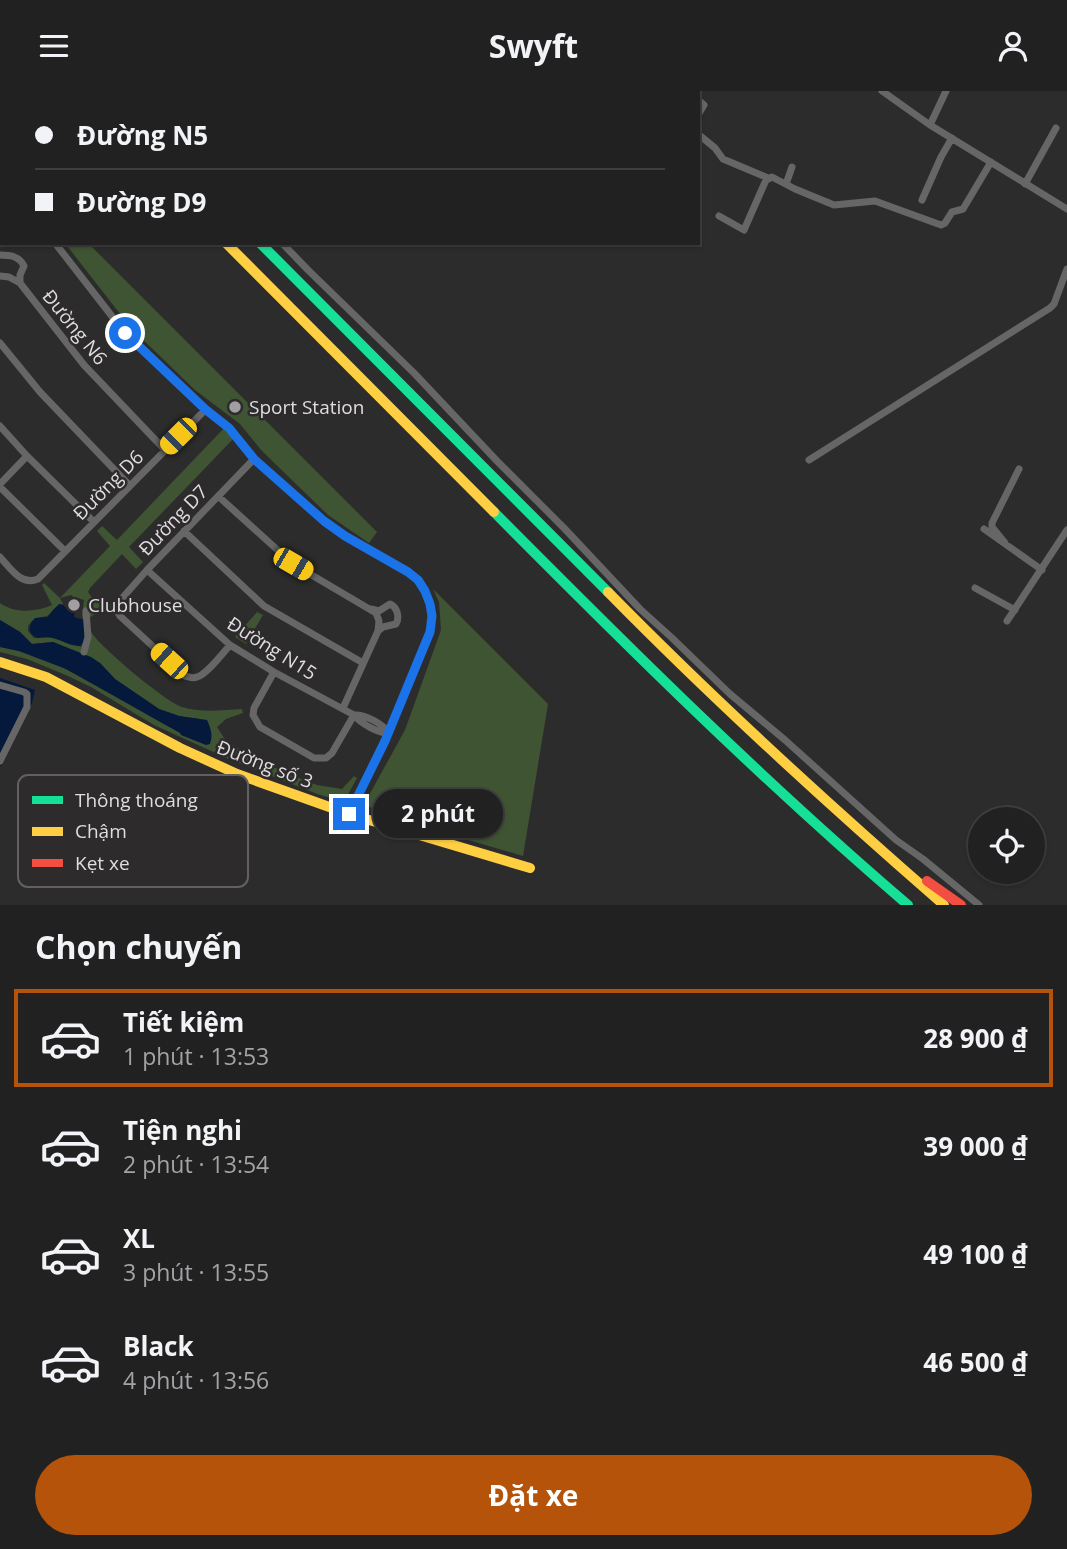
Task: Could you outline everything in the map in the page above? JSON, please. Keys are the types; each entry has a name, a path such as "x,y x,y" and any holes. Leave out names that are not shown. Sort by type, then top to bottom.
{"main road":[{"path":"228,245 640,659 853,858 908,905"},
{"path":"262,245 657,642 868,839 944,905"},
{"name":"Đường số 3","path":"0,662 46,677 180,748 240,775"},
{"name":"Đường số 3","path":"248,778 349,814 530,869"},
{"path":"868,839 961,905"},
{"path":"853,858 897,905"}],"street":[{"path":"882,91 930,125 1067,209"},
{"path":"930,125 946,91"},
{"path":"1025,184 1056,128"},
{"path":"700,136 723,159 834,205 875,201 941,225 952,212 963,209 991,162"},
{"path":"922,200 952,138"},
{"path":"786,184 792,167"},
{"path":"719,216 745,230 768,179"},
{"path":"57,245 125,333 205,409 230,429 254,459 324,521 408,572 418,580 425,591 430,604 431,627 389,733 349,814"},
{"path":"284,245 414,373 640,609 730,694 896,840 979,905"},
{"name":"Đường N6","path":"0,255 16,257 21,261 24,266 20,283"},
{"path":"809,460 1050,308 1067,269"},
{"name":"Đường N6","path":"0,277 9,277 20,283 84,365 165,450"},
{"path":"0,343 40,392 130,486"},
{"name":"Đường D6","path":"0,557 20,578 26,581 38,579 205,409"},
{"path":"0,426 94,522"},
{"path":"27,456 0,485 65,551"},
{"name":"Đường D7","path":"230,645 202,674 190,678 120,616 117,604 254,459"},
{"path":"1005,543 992,527 1019,469"},
{"path":"218,496 293,564 372,609 379,611 390,604 394,606 398,618 396,624 378,631"},
{"path":"984,529 1042,570"},
{"path":"1007,621 1064,542 1067,530"},
{"path":"184,531 264,606 363,663"},
{"name":"Đường N15","path":"147,570 230,645 354,715 361,715 385,728 389,733"},
{"path":"975,588 1015,610"},
{"path":"344,708 378,631 379,619 372,609"},
{"path":"84,652 88,636 86,611"},
{"path":"274,672 254,708 253,716 260,727 314,758 326,758 332,753 354,715"},
{"path":"0,685 24,692 28,700 0,761"}],"green space":[{"name":"Sport Station","path":"90,245 377,532 369,543 328,515 262,451 240,424 195,390 131,328 68,247"},
{"path":"226,426 236,436 129,547 143,562 136,569 122,554 90,588 88,592 95,602 113,604 113,609 88,619 90,630 118,659 174,703 196,710 242,709 243,713 226,719 217,727 226,741 247,754 317,785 342,789 354,776 357,778 346,798 340,800 320,795 231,760 154,725 68,676 27,659 0,652 0,647 19,651 60,666 164,724 205,743 199,719 159,709 115,679 100,663 53,642 32,644 20,632 0,620 0,603 12,609 26,611 52,605 42,585 44,583 60,598 110,546 97,531 102,526 117,540","holes":["71,595 77,600 84,600 82,616 86,625 82,647 52,637 34,638 28,631 28,626 34,619 47,616 63,604 60,598"]},
{"path":"433,589 548,704 523,856 377,813 369,806 368,797 405,730 441,630 439,602"},
{"path":"257,612 263,615 246,644 235,637"}],"water":[{"path":"59,604 70,612 75,611 74,617 84,620 85,640 80,646 50,637 34,637 30,632 35,618 48,617"},
{"path":"0,620 20,632 32,644 53,642 91,657 115,679 159,709 179,716 207,720 211,732 210,744 206,745 181,735 66,669 19,651 0,647"},
{"path":"0,678 35,690 32,703 0,767"}],"traffic: fast":[{"path":"262,245 608,592"},
{"path":"494,512 749,762 908,905"}],"traffic: slow":[{"path":"228,245 494,512"},
{"path":"608,592 773,752 944,905"},
{"path":"0,662 46,677 180,748 240,775"},
{"path":"248,778 349,814 530,868"}],"traffic: jam":[{"path":"927,881 961,905"}],"place":[{"name":"Sport Station","path":"235,407"},
{"name":"Clubhouse","path":"74,605"}],"route":[{"path":"125,333 205,409 229,428 254,459 288,491 345,536 413,576 425,591 432,616 430,632 385,741 349,814"}]}
